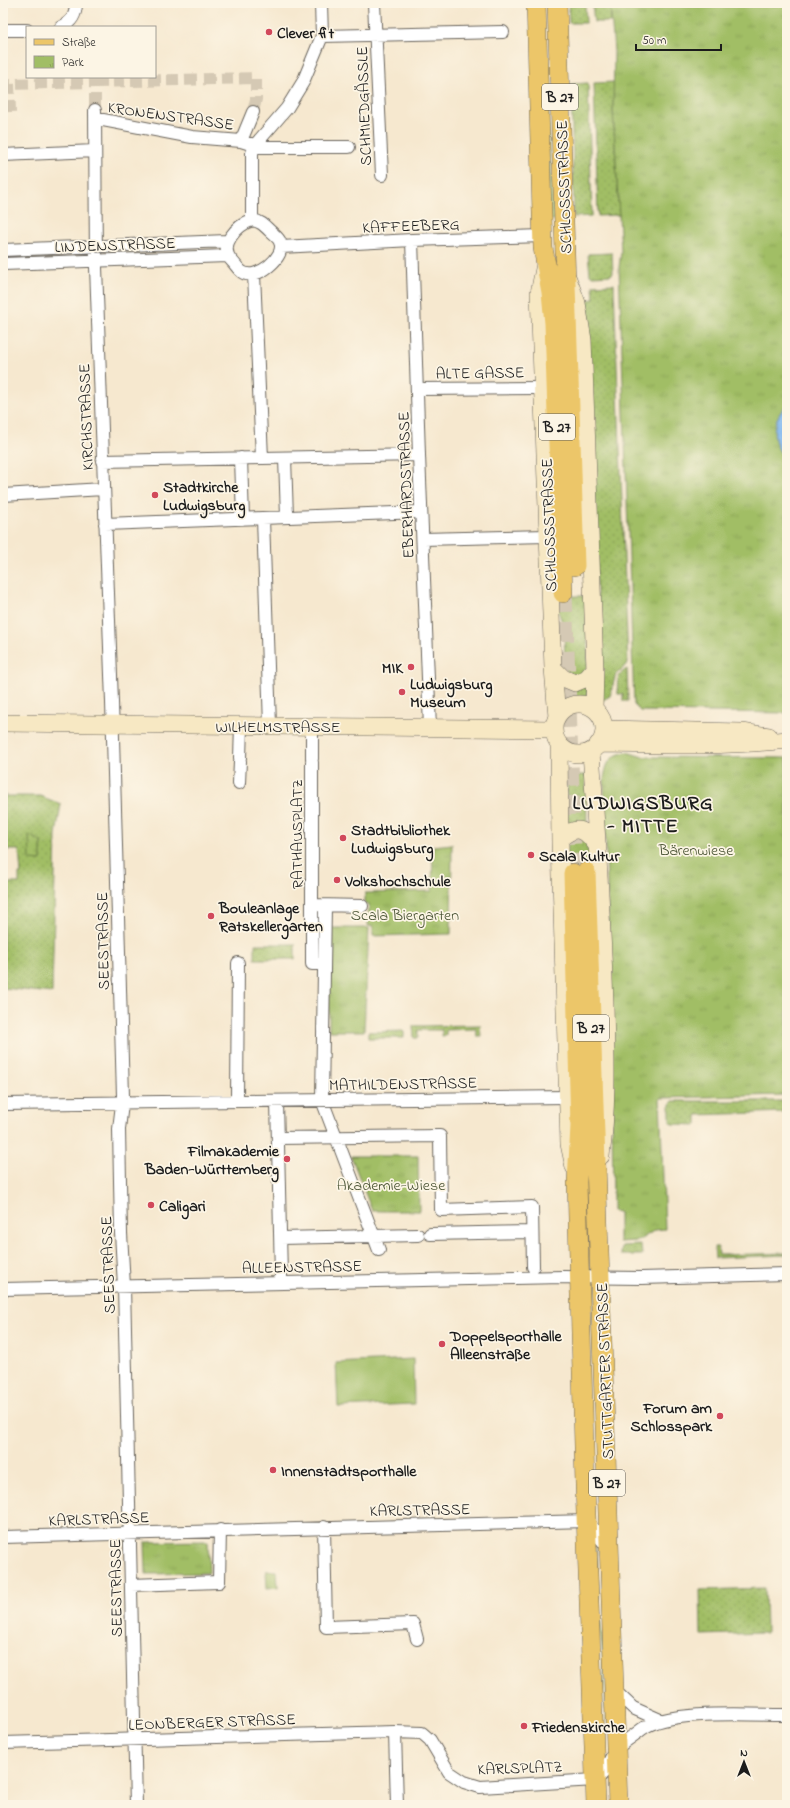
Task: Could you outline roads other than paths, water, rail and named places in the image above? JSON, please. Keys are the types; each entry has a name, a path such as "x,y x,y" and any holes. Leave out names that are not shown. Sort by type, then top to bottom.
{"main road":[{"name":"SCHLOSSSTRASSE","path":"536,3 543,236 545,262 551,292 554,323 569,593 567,276 562,191 557,3"},
{"name":"SCHLOSSSTRASSE","path":"545,262 539,293 556,730"},
{"name":"SCHLOSSSTRASSE","path":"567,276 577,303 583,340 595,669 594,709"},
{"path":"553,668 563,678 575,683 587,678 595,669"},
{"path":"598,741 602,718 594,709 582,703 565,707 556,730 573,753 598,741 694,746 748,744 787,740"},
{"name":"WILHELMSTRASSE","path":"3,723 113,723 556,730"},
{"name":"STUTTGARTER STRASSE","path":"556,730 569,1097 569,1144 578,1182"},
{"name":"STUTTGARTER STRASSE","path":"597,1184 606,1126 605,1004 598,847 598,741"},
{"path":"560,839 567,833 579,830 587,833 598,847"},
{"name":"STUTTGARTER STRASSE","path":"596,1805 578,1182 580,1126 579,873 601,1278 617,1805"}],"street":[{"path":"252,220 251,162 255,145 287,108 303,82 322,36 321,3"},
{"name":"SCHMIEDGÄSSLE","path":"374,3 382,175"},
{"path":"63,26 74,18 76,6"},
{"path":"3,30 26,30"},
{"path":"322,36 503,32"},
{"name":"KRONENSTRASSE","path":"242,141 253,112"},
{"name":"KRONENSTRASSE","path":"95,115 103,120 192,137 242,141 260,147 349,147"},
{"name":"KIRCHSTRASSE","path":"95,115 96,260 103,489 113,723"},
{"path":"3,155 95,152"},
{"path":"252,220 260,221 280,241 281,247 279,255 264,271 254,274 243,273 227,256 227,241 246,222 252,220"},
{"name":"KAFFEEBERG","path":"281,247 412,240 543,236"},
{"name":"EBERHARDSTRASSE","path":"412,240 430,728"},
{"name":"LINDENSTRASSE","path":"3,250 227,241"},
{"name":"LINDENSTRASSE","path":"3,264 227,256"},
{"path":"254,274 262,458"},
{"name":"ALTE GASSE","path":"417,389 543,388"},
{"path":"102,461 193,458 329,458 419,455"},
{"path":"241,458 243,519"},
{"path":"285,458 287,517"},
{"path":"3,495 103,489"},
{"path":"105,524 195,522 421,512"},
{"path":"262,518 266,581 270,726"},
{"path":"423,539 548,536"},
{"name":"SEESTRASSE","path":"113,723 122,1102 120,1137 121,1233 124,1286 136,1805"},
{"path":"239,783 241,726"},
{"name":"RATHAUSPLATZ","path":"312,726 318,906 324,964 322,1100"},
{"path":"318,906 362,906"},
{"path":"237,1101 238,963"},
{"name":"MATHILDENSTRASSE","path":"3,1104 569,1097"},
{"path":"322,1100 379,1250"},
{"path":"277,1101 281,1276"},
{"path":"278,1138 336,1136 440,1136 441,1210 532,1207 533,1267"},
{"path":"280,1238 532,1232"},
{"name":"ALLEENSTRASSE","path":"3,1289 580,1277 641,1278 787,1274"},
{"path":"587,1521 608,1548"},
{"name":"KARLSTRASSE","path":"3,1537 324,1527 587,1521"},
{"path":"324,1527 326,1627 413,1624 417,1639"},
{"path":"131,1585 219,1582 220,1530"},
{"path":"613,1689 633,1708 660,1720"},
{"path":"596,1780 603,1776 616,1750 644,1728 660,1720 687,1716 787,1715"},
{"path":"594,1729 604,1745 616,1750"},
{"path":"395,1732 397,1805"},
{"name":"LEONBERGER STRASSE","path":"3,1743 395,1732 422,1733"},
{"name":"KARLSPLATZ","path":"422,1733 430,1740 449,1772 464,1782 480,1787 596,1780"},
{"name":"STUTTGARTER STRASSE","path":"596,1780 608,1789 617,1805"}],"water":[{"path":"787,405 787,460 777,447 774,432 777,418"}],"tunnel":[{"path":"95,82 256,78 256,99 253,112"},
{"path":"10,112 9,84 95,82 95,110"},
{"path":"563,593 573,873"}],"place":[{"name":"Clever fit","path":"269,32"},
{"name":"Stadtkirche Ludwigsburg","path":"155,495"},
{"name":"MIK","path":"411,667"},
{"name":"Ludwigsburg Museum","path":"402,692"},
{"name":"Stadtbibliothek Ludwigsburg","path":"343,838"},
{"name":"Scala Kultur","path":"531,855"},
{"name":"Volkshochschule","path":"337,880"},
{"name":"Bouleanlage Ratskellergarten","path":"211,916"},
{"name":"Filmakademie Baden-Württemberg","path":"287,1159"},
{"name":"Caligari","path":"151,1205"},
{"name":"Doppelsporthalle Alleenstraße","path":"442,1344"},
{"name":"Forum am Schlosspark","path":"720,1416"},
{"name":"Innenstadtsporthalle","path":"273,1470"},
{"name":"Friedenskirche","path":"524,1726"}],"district":[{"name":"LUDWIGSBURG - MITTE","path":"643,814"}],"park label":[{"name":"Bärenwiese","path":"696,849"},
{"name":"Scala Biergarten","path":"405,914"},
{"name":"Akademie-Wiese","path":"391,1184"}]}
